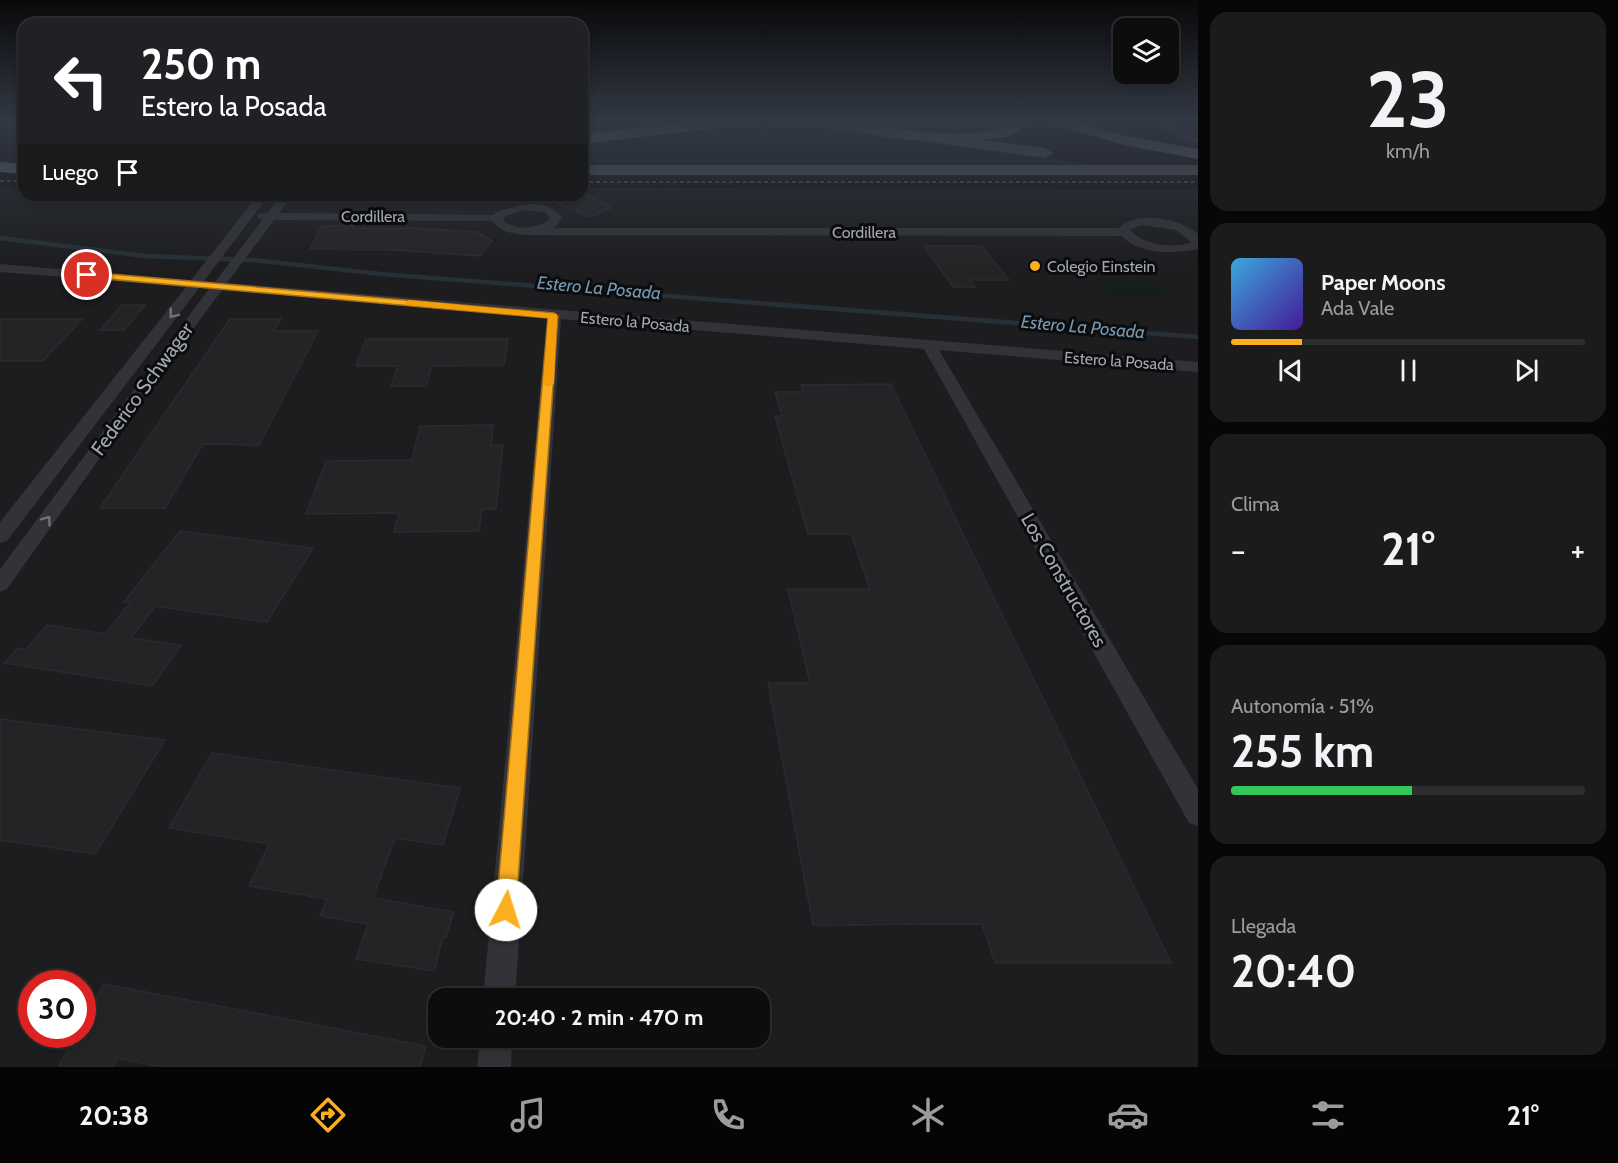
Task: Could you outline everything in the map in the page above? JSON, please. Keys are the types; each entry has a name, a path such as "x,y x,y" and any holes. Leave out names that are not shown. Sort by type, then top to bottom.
{"main road":[{"path":"588,170 1198,170"}],"street":[{"name":"Federico Schwager","path":"0,536 259,201"},
{"name":"Federico Schwager","path":"0,584 139,391 281,201"},
{"name":"Cordillera","path":"248,216 497,218 506,211 532,207 549,210 574,228 603,232"},
{"path":"525,231 544,228 555,221 556,217"},
{"name":"Cordillera","path":"497,218 501,225 525,231 1125,232 1145,244 1177,249 1198,249"},
{"name":"Cordillera","path":"1125,232 1127,225 1141,222 1173,226 1194,235 1197,242 1194,246 1177,249"},
{"name":"Estero la Posada","path":"0,268 1198,368"},
{"path":"500,988 554,316"},
{"name":"Los Constructores","path":"930,347 1198,814"},
{"path":"114,390 139,391"},
{"path":"0,549 25,550"},
{"path":"494,1067 495,1048"}],"shaded area":[{"path":"0,187 18,187 18,201 588,201 588,188 1198,189 1198,1067 0,1067"},
{"path":"1095,281 1158,281 1176,298 1112,298"}],"building":[{"path":"588,196 606,203 604,204 612,208 589,217 556,203 588,201"},
{"path":"354,225 353,228 413,228 477,232 492,241 480,256 396,250 310,249 322,226"},
{"path":"924,246 981,246 1009,280 970,280 975,287 953,287"},
{"path":"122,305 145,305 124,330 100,330"},
{"path":"0,319 82,319 43,361 0,361"},
{"path":"230,319 281,319 274,331 318,331 259,445 203,444 165,508 100,508"},
{"path":"366,339 508,339 504,365 432,366 426,386 391,386 398,366 356,366"},
{"path":"891,384 1171,963 995,963 982,924 813,925 768,683 810,683 788,589 870,589 851,534 808,534 775,416 782,416 775,392 803,392 801,385"},
{"path":"493,425 491,445 503,445 496,509 482,509 479,531 394,532 399,513 306,514 326,461 412,460 420,426"},
{"path":"180,531 313,548 267,622 155,606 131,638 181,645 152,686 4,663 18,648 26,649 47,625 105,634 130,603 124,602"},
{"path":"0,719 165,740 95,854 0,840"},
{"path":"212,753 460,788 443,845 395,838 373,898 454,912 446,937 443,937 434,971 356,959 368,924 320,916 327,899 249,886 269,844 169,828"},
{"path":"104,984 426,1046 420,1067 162,1067 117,1058 113,1067 58,1067 69,1048 96,1048 96,998"}],"waterway":[{"name":"Estero La Posada","path":"0,238 145,256 253,260 381,274 1198,337"}],"railway":[{"path":"0,181 18,181"},
{"path":"588,182 1198,182"}],"slow traffic":[{"path":"409,303 554,316 548,384"}],"place":[{"name":"Colegio Einstein","path":"1035,266"}],"route":[{"path":"87,275 554,316 506,910"}]}
